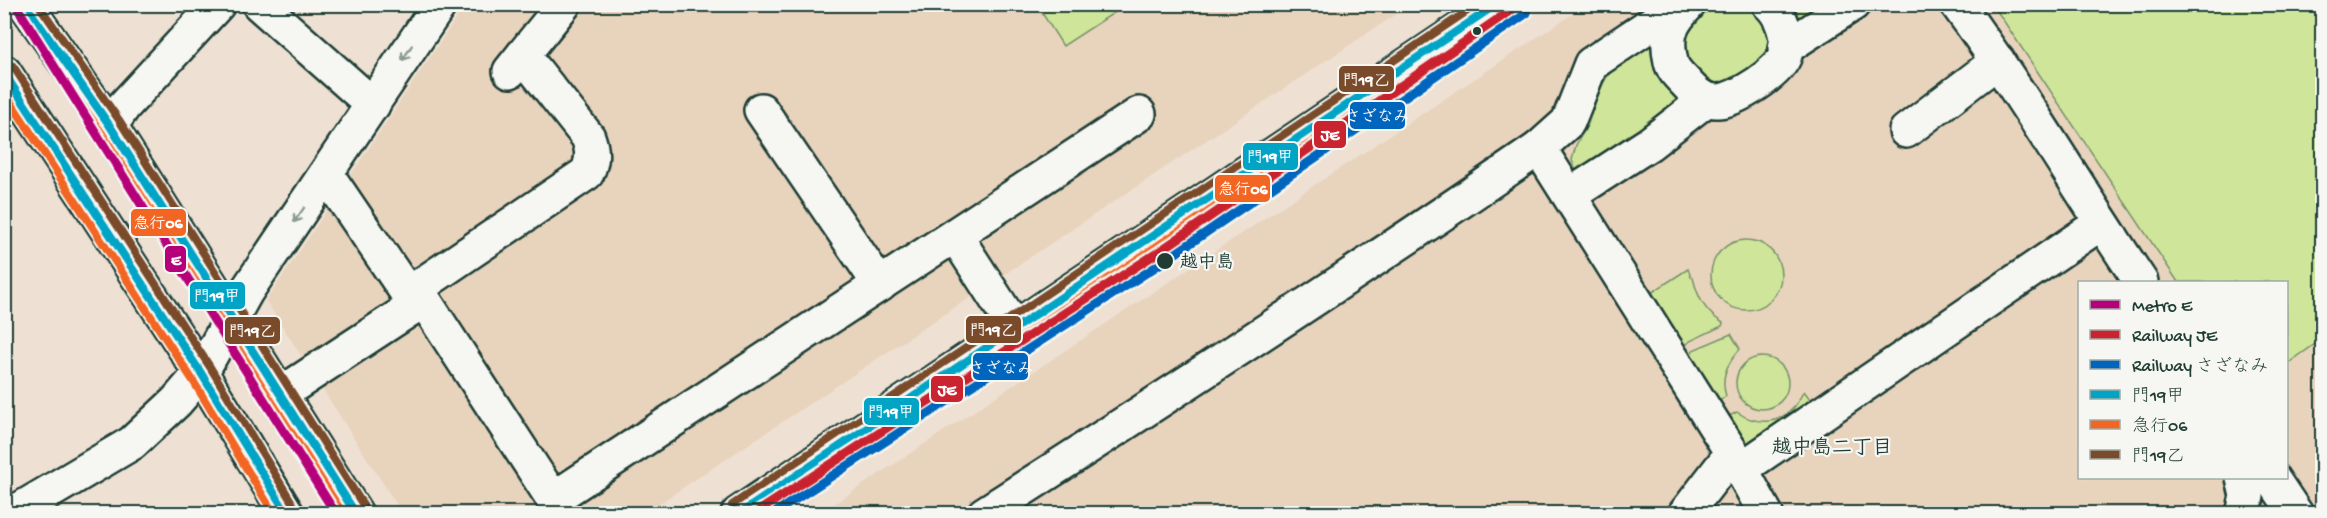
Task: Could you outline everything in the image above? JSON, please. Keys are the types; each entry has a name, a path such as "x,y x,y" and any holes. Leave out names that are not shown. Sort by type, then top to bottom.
{"street":[{"path":"25,4 239,307 279,395 356,513"},
{"path":"110,126 124,106 218,4"},
{"path":"259,4 373,105"},
{"path":"12,513 132,443 176,402 201,373 239,307 440,4"},
{"path":"279,395 587,173 592,150 588,137 517,63 564,4"},
{"path":"738,513 1498,4"},
{"path":"984,513 1227,359 1392,250 1539,148 1568,122 1591,64 1681,4"},
{"path":"1689,4 1677,17 1667,40 1671,66 1698,97 1718,101 1749,90 1769,74 1785,55 1786,33 1777,10 1769,4"},
{"path":"1785,48 1853,4"},
{"path":"1957,4 1998,61 2140,281"},
{"path":"1906,131 1998,61"},
{"path":"4,72 201,373 287,513"},
{"path":"1570,195 1649,144 1707,99"},
{"path":"761,110 880,285"},
{"path":"412,300 424,300 553,499 1139,114"},
{"path":"1539,148 1736,461 1766,513"},
{"path":"327,175 412,300"},
{"path":"1685,513 1736,461 2101,223"},
{"path":"955,235 1015,328"},
{"path":"2243,479 2247,496 2243,513"},
{"path":"2273,479 2296,513"}],"shaded area":[{"path":"465,5 1410,5 645,513 402,513 266,301"},
{"path":"1586,5 2322,5 2322,513 819,514"}],"green space":[{"path":"1037,5 1126,5 1063,46"},
{"path":"1712,5 1754,5 1775,38 1764,63 1716,88 1686,70 1682,35 1701,11"},
{"path":"1788,5 1840,5 1796,35"},
{"path":"1993,5 2322,5 2322,339 2288,363 2288,281 2177,281"},
{"path":"1659,36 1693,102 1578,178 1572,160 1601,86 1618,61"},
{"path":"1746,240 1759,243 1771,250 1778,262 1781,275 1778,288 1771,300 1759,307 1746,310 1733,307 1721,300 1714,288 1711,275 1714,262 1721,250 1733,243"},
{"path":"1688,269 1703,304 1723,323 1722,326 1690,341 1683,348 1648,295"},
{"path":"1731,334 1740,349 1731,360 1724,377 1726,396 1718,402 1690,357 1693,350"},
{"path":"1762,357 1772,359 1780,365 1786,373 1788,383 1786,393 1780,401 1772,407 1762,409 1752,407 1744,401 1738,393 1736,383 1738,373 1744,365 1752,359"},
{"path":"1804,391 1815,406 1751,450 1729,416 1737,412 1753,420 1777,419 1785,416 1791,410"}],"metro line":[{"name":"E","path":"15,4 336,514"}],"rail line":[{"name":"JE","path":"754,514 1157,253 1520,4"},
{"name":"さざなみ","path":"773,514 1163,262 1527,13"}],"transit line":[{"name":"門19甲","path":"25,4 110,126 356,514"},
{"name":"門19乙","path":"38,4 119,120 365,508"},
{"name":"門19乙","path":"732,505 1478,4"},
{"name":"門19甲","path":"739,514 1497,4"},
{"name":"急行06","path":"16,10 101,132 343,514"},
{"name":"急行06","path":"758,514 1504,13"},
{"name":"門19乙","path":"13,66 210,367 296,509"},
{"name":"門19甲","path":"4,73 201,373 287,514"},
{"name":"急行06","path":"4,92 192,379 274,514"}],"place":[{"name":"越中島","path":"1165,261"}],"district":[{"name":"越中島二丁目","path":"1832,446"}]}
